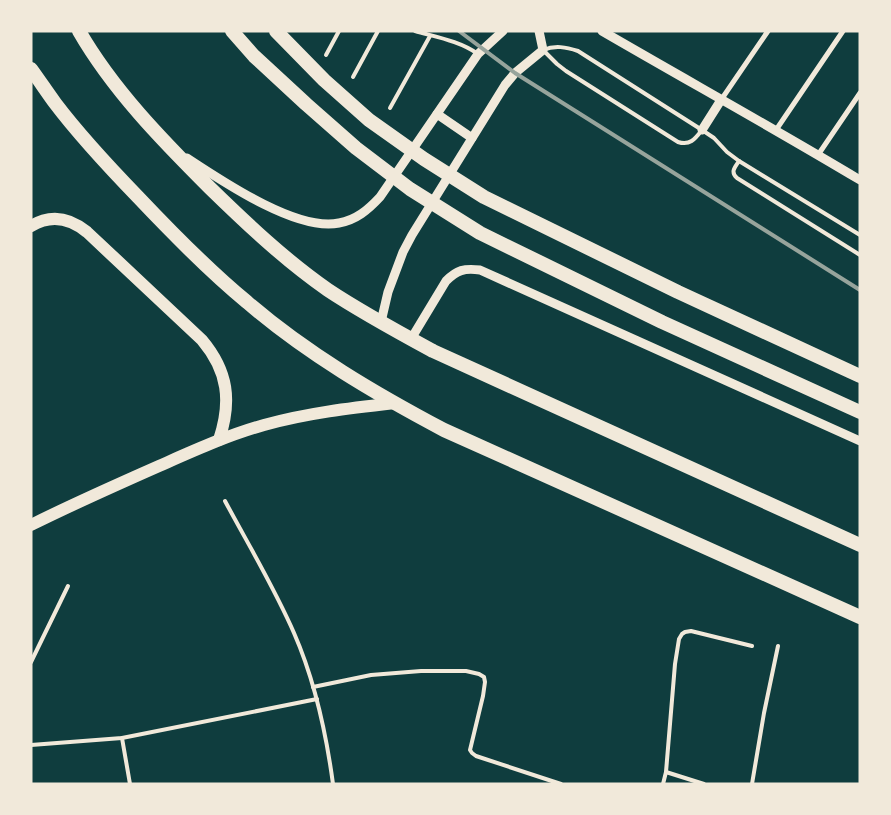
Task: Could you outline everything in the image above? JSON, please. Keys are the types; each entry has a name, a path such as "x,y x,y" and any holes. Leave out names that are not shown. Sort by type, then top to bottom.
{"highway":[{"path":"79,31 110,78 167,145 258,235 328,289 433,351 860,545"},
{"path":"232,31 254,56 356,148 410,189 480,233 662,322 860,412"},
{"path":"276,31 324,80 370,120 424,159 484,197 678,292 860,376"},
{"path":"31,69 55,103 98,155 208,268 248,304 355,380 444,430 860,618"}],"main road":[{"path":"31,226 51,219 70,221 79,225 202,340 216,359 227,396 227,411 219,440"},
{"path":"31,525 219,440 263,425 345,408 395,403"}],"street":[{"path":"167,145 237,190 277,210 305,221 321,224 338,223 354,218 368,209 380,197 478,54 503,31"},
{"path":"381,322 388,292 412,235 505,84 515,72 543,50 539,31"},
{"path":"602,31 860,180"},
{"path":"702,130 768,31"},
{"path":"776,130 844,31"},
{"path":"818,155 860,93"},
{"path":"437,114 472,138"},
{"path":"411,339 446,281 453,274 461,270 470,268 480,270 860,441"}],"lane":[{"path":"326,55 340,31"},
{"path":"353,77 378,31"},
{"path":"415,31 463,46 478,54"},
{"path":"390,108 430,36"},
{"path":"702,130 688,144 678,142 566,71 543,50 559,46 578,51 702,130 714,138 727,152 739,161 860,235"},
{"path":"739,161 733,171 736,178 860,255"},
{"path":"225,500 281,604 306,664 325,731 334,784"},
{"path":"31,662 68,586"},
{"path":"663,784 666,772 675,664 679,639 682,634 692,631 752,646"},
{"path":"752,784 764,712 778,646"},
{"path":"313,686 371,675 421,671 466,671 479,674 484,678 485,682 470,750 472,753 476,756 561,784"},
{"path":"31,745 122,738 317,699"},
{"path":"122,738 130,784"},
{"path":"666,772 704,784"}],"railway":[{"path":"459,31 515,73 860,290"}]}
